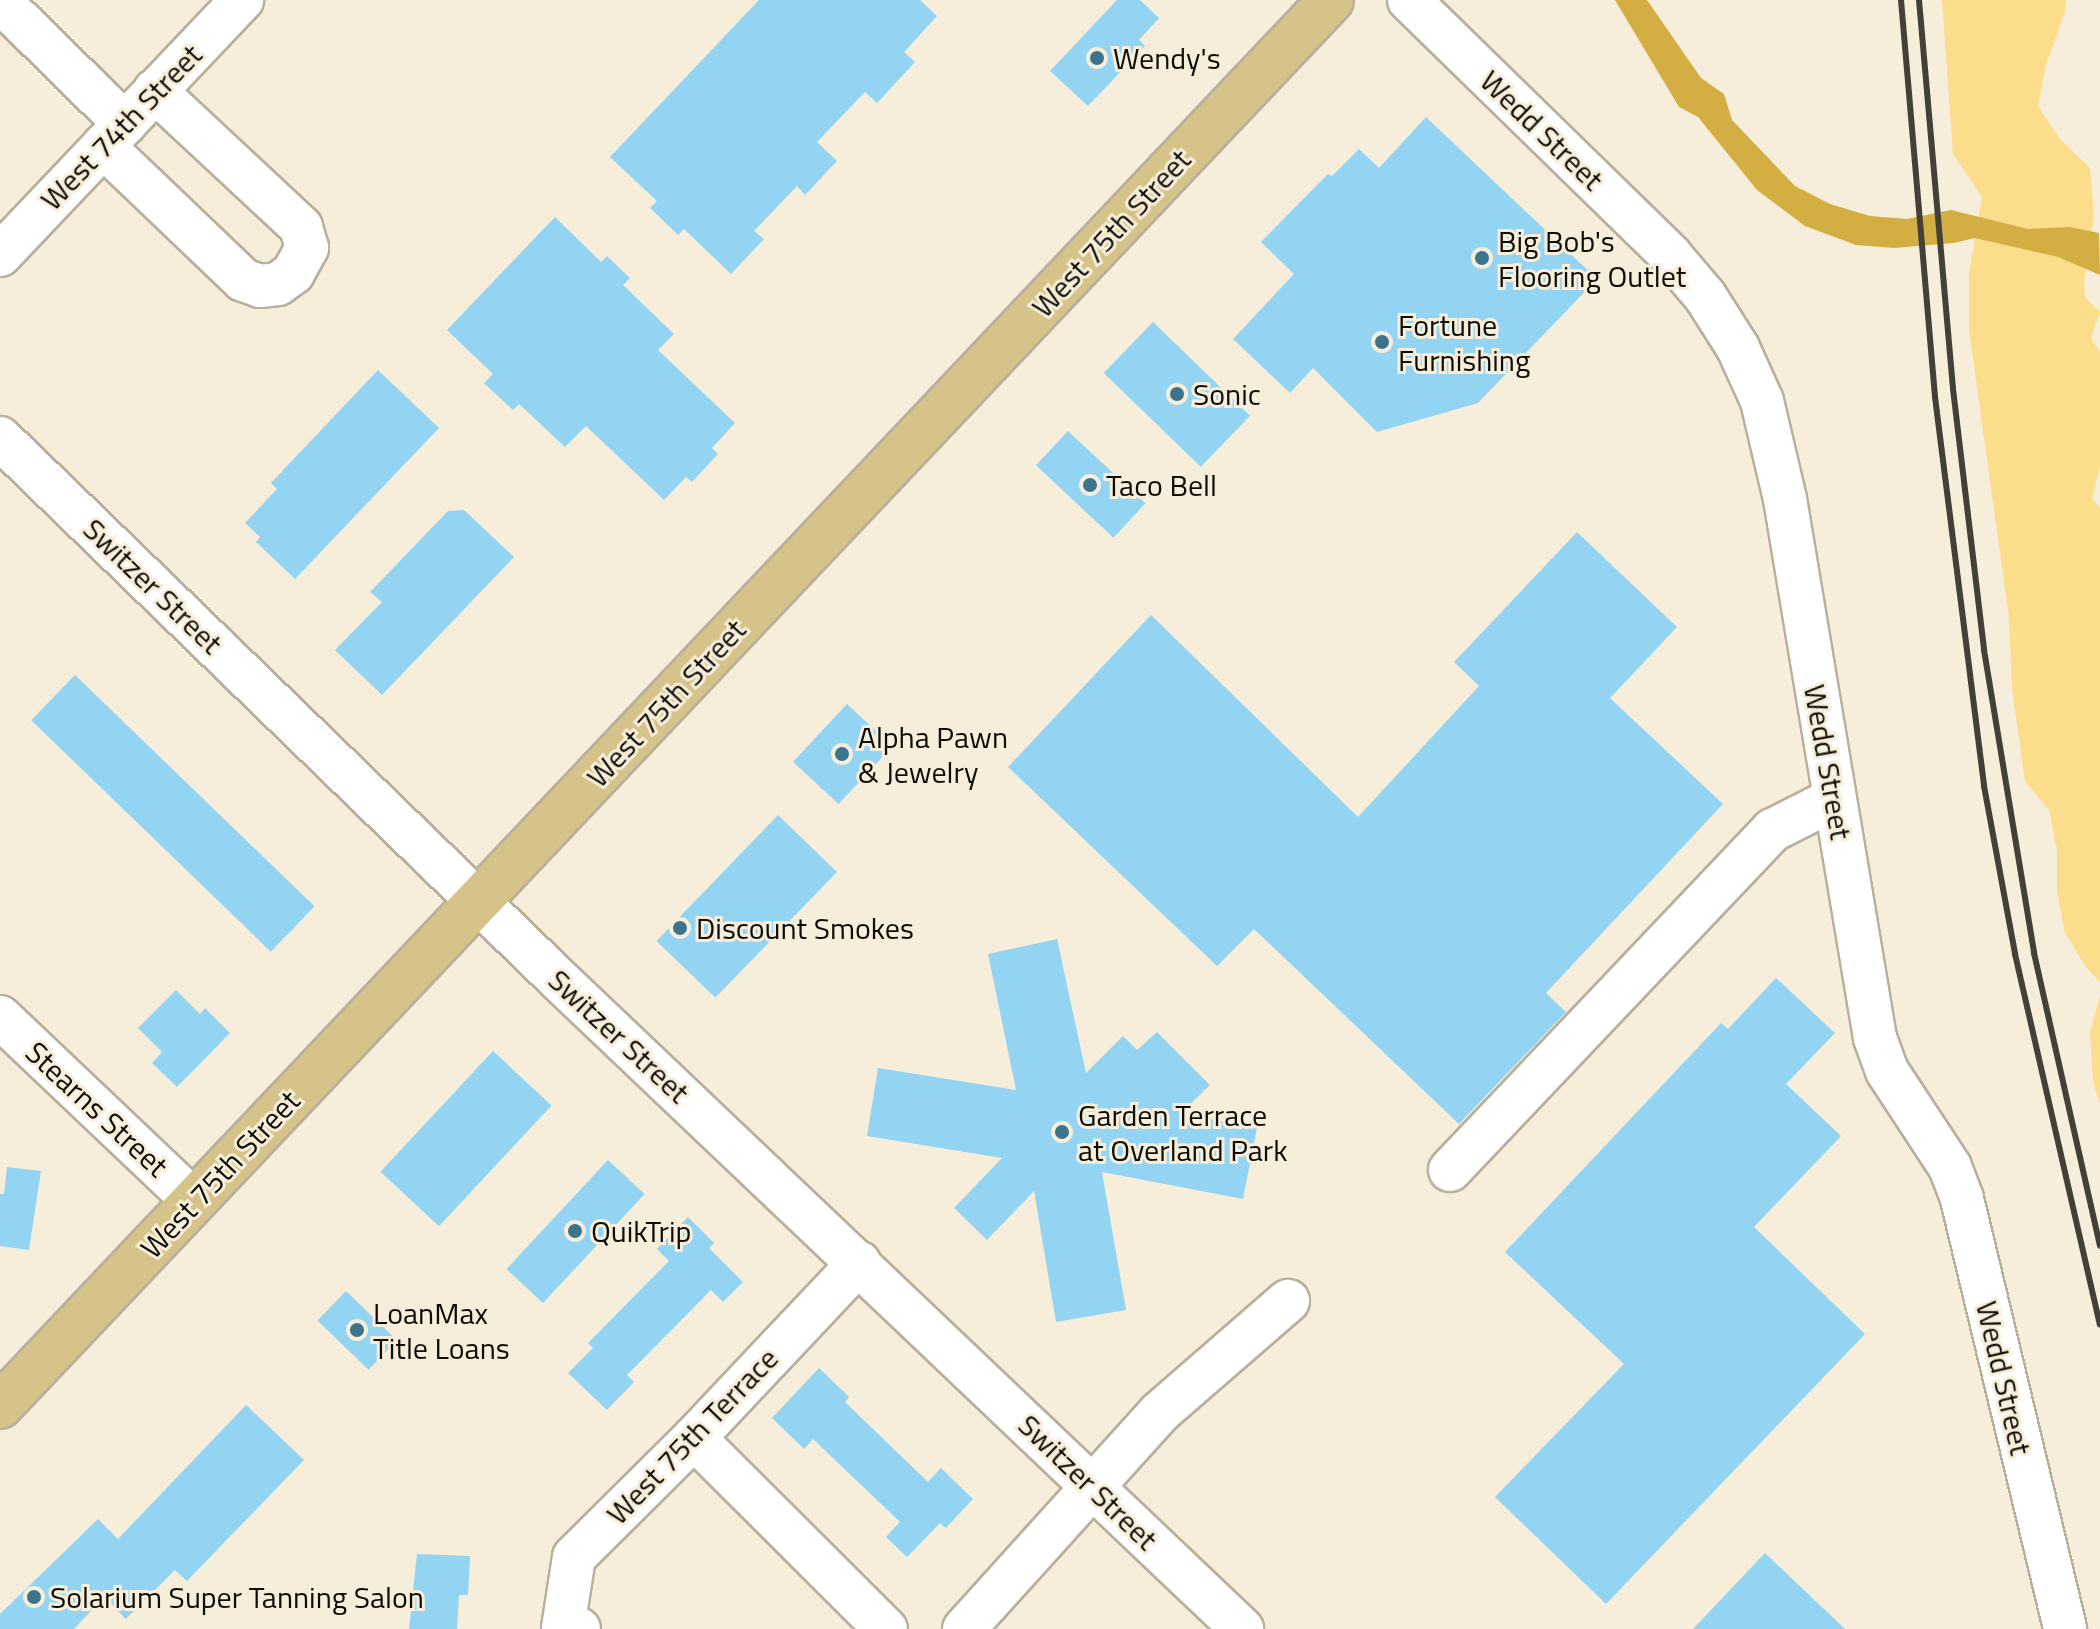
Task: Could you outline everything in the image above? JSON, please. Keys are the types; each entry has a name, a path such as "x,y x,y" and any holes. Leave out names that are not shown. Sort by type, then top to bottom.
{"main road":[{"name":"West 75th Street","path":"0,1406 1331,0"}],"street":[{"name":"West 74th Street","path":"0,255 242,0"},
{"name":"Wedd Street","path":"1409,0 1670,255 1705,296 1738,348 1762,401 1777,456 1875,1038 1887,1071 1950,1167 1962,1199 2065,1629"},
{"path":"0,1 243,280 260,286 278,284 293,273 307,248 301,227 155,91"},
{"name":"Switzer Street","path":"0,438 478,901 1242,1629"},
{"path":"1450,1170 1773,830 1834,799"},
{"name":"Stearns Street","path":"0,1017 194,1201"},
{"name":"West 75th Terrace","path":"571,1628 574,1557 694,1438 859,1263"},
{"path":"964,1629 1159,1413 1288,1301"},
{"path":"694,1438 886,1629"}],"shaded area":[{"path":"1615,0 1647,0 1701,78 1724,94 1732,120 1795,186 1830,204 1870,216 1907,219 1951,210 2028,229 2070,227 2099,233 2100,275 2058,257 1975,238 1894,248 1856,245 1805,226 1757,190 1698,117 1679,107"},
{"path":"1942,0 2066,0 2065,12 2046,65 2038,106 2060,139 2090,168 2094,215 2084,280 2085,297 2100,312 2091,338 2100,352 2100,466 2092,499 2100,508 2100,982 2086,967 2065,933 2057,892 2057,850 2049,810 2025,781 2012,688 2009,618 1969,330 1969,275 1982,197 1953,154"},
{"path":"2100,996 2100,1104 2093,1082 2090,1032"}],"building":[{"path":"759,0 920,0 937,16 904,52 915,62 877,103 865,92 817,142 837,161 805,195 797,186 754,231 764,239 731,274 684,229 678,235 650,208 657,201 610,157"},
{"name":"Wendy's","path":"1117,0 1140,0 1159,18 1139,40 1145,46 1088,106 1050,71"},
{"path":"1426,117 1597,279 1478,403 1377,432 1313,368 1290,393 1233,339 1294,274 1261,242 1328,174 1332,176 1359,149 1379,168"},
{"path":"555,217 601,262 607,256 630,278 623,285 674,334 658,350 735,423 712,448 718,454 692,482 686,477 664,500 586,426 565,447 519,404 513,410 484,383 493,374 447,330"},
{"name":"Sonic","path":"1153,322 1250,416 1201,467 1104,373"},
{"path":"378,370 439,428 295,579 256,542 260,537 245,523 277,489 271,483"},
{"name":"Taco Bell","path":"1068,431 1146,503 1113,538 1036,465"},
{"path":"464,510 514,557 382,695 335,650 382,602 370,592 448,511"},
{"path":"1577,532 1677,627 1610,698 1723,804 1546,993 1566,1012 1459,1124 1254,929 1217,966 1008,767 1151,615 1358,817 1479,686 1454,662"},
{"path":"75,675 315,906 271,952 31,720"},
{"name":"Alpha Pawn & Jewelry","path":"847,704 892,746 838,804 793,762"},
{"path":"778,815 837,872 715,998 656,941"},
{"name":"Garden Terrace at Overland Park","path":"1057,939 1086,1073 1123,1036 1137,1050 1157,1032 1210,1085 1181,1113 1257,1128 1243,1199 1102,1172 1126,1310 1056,1322 1034,1191 987,1240 954,1208 1002,1158 867,1136 878,1068 1016,1090 988,954"},
{"path":"1776,978 1835,1033 1786,1084 1841,1136 1754,1227 1865,1334 1606,1604 1495,1497 1624,1364 1505,1252 1721,1023 1728,1029"},
{"path":"176,990 200,1014 205,1008 230,1033 177,1087 152,1063 162,1052 138,1028"},
{"path":"493,1051 552,1106 439,1226 380,1172"},
{"name":"QuikTrip","path":"608,1160 645,1194 543,1303 506,1269"},
{"path":"7,1167 41,1171 29,1250 0,1246 0,1194 4,1194"},
{"path":"688,1217 714,1243 709,1248 743,1282 723,1302 711,1290 627,1375 634,1382 607,1410 568,1373 593,1348 588,1343 669,1261 657,1249"},
{"name":"LoanMax Title Loans","path":"346,1291 397,1340 369,1370 318,1320"},
{"path":"819,1368 849,1397 845,1402 928,1482 941,1468 973,1499 946,1528 940,1523 907,1557 886,1537 900,1522 813,1439 804,1449 772,1418"},
{"path":"246,1405 304,1460 187,1581 175,1570 126,1619 104,1597 74,1629 0,1629 0,1614 98,1519 118,1539"},
{"path":"1765,1553 1845,1629 1693,1629"},
{"path":"417,1554 470,1556 468,1595 459,1595 457,1629 409,1629"}],"railway":[{"path":"1901,0 1935,397 1984,786 2015,954 2100,1324"},
{"path":"1919,0 1953,389 1984,650 2034,953 2100,1246"}],"place":[{"name":"Wendy's","path":"1097,58"},
{"name":"Big Bob's Flooring Outlet","path":"1482,258"},
{"name":"Fortune Furnishing","path":"1382,342"},
{"name":"Sonic","path":"1177,394"},
{"name":"Taco Bell","path":"1090,485"},
{"name":"Alpha Pawn & Jewelry","path":"842,754"},
{"name":"Discount Smokes","path":"680,928"},
{"name":"Garden Terrace at Overland Park","path":"1062,1132"},
{"name":"QuikTrip","path":"575,1231"},
{"name":"LoanMax Title Loans","path":"357,1330"},
{"name":"Solarium Super Tanning Salon","path":"34,1597"}]}
